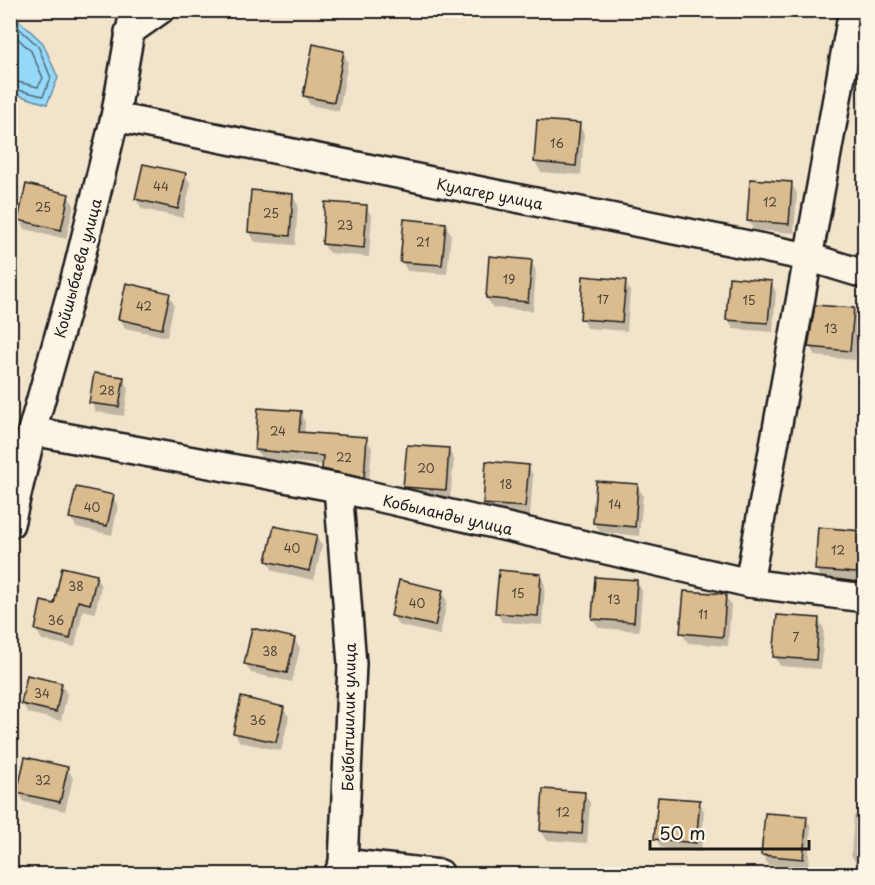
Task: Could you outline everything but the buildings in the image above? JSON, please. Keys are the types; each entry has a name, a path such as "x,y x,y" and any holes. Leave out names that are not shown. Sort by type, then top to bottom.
{"street":[{"path":"131,21 160,10"},
{"path":"749,583 853,10"},
{"name":"Койшыбаева улица","path":"10,524 32,431 78,268 115,117 131,21"},
{"name":"Кулагер улица","path":"115,117 808,257 864,274"},
{"name":"Кобыланды улица","path":"32,431 338,488 749,583 864,598"},
{"name":"Бейбитшилик улица","path":"338,488 352,664 341,869"},
{"path":"341,869 440,874"}],"water":[{"path":"10,12 43,43 58,78 47,104 11,93"}]}
